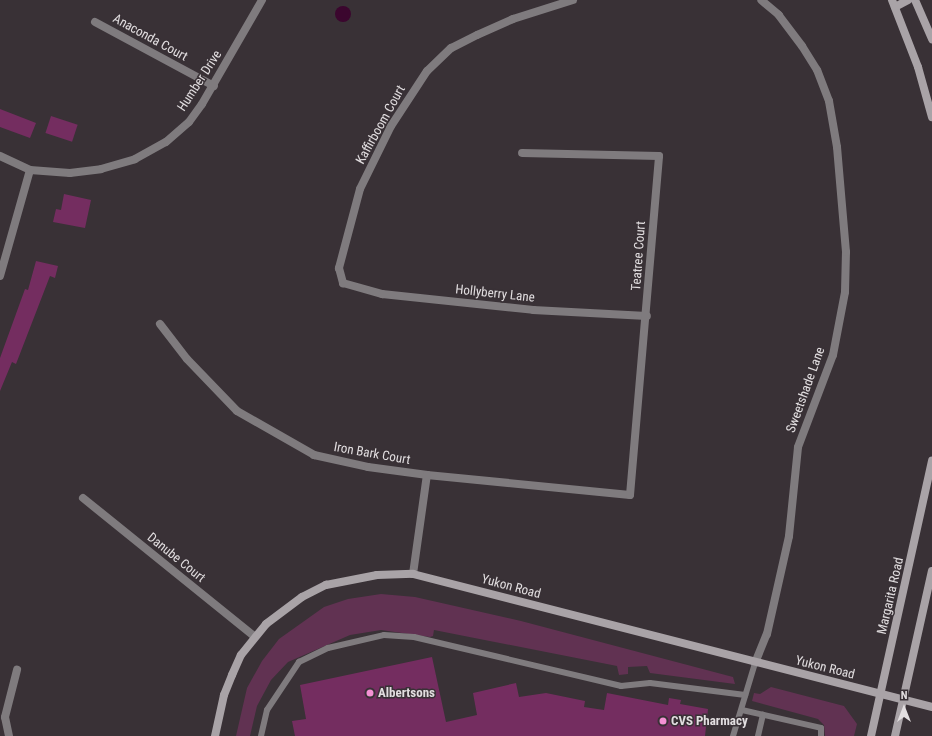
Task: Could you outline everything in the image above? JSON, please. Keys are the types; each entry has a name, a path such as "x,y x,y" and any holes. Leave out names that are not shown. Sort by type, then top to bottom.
{"street":[{"name":"Humber Drive","path":"0,156 30,170 70,173 101,169 134,159 166,142 189,122 214,86 262,0"},
{"name":"Kaffirboom Court","path":"343,283 339,268 340,253 360,190 395,119 427,71 451,48 477,35 513,19 573,0"},
{"name":"Sweetshade Lane","path":"756,663 767,634 789,536 798,447 833,355 845,292 846,252 837,147 828,102 817,70 802,46 779,16 761,0"},
{"path":"908,0 894,3 918,67 932,118"},
{"path":"915,0 932,39"},
{"name":"Anaconda Court","path":"95,22 214,86"},
{"name":"Teatree Court","path":"522,153 659,156 630,495"},
{"path":"0,276 30,170"},
{"name":"Hollyberry Lane","path":"343,283 382,294 533,310 646,316"},
{"name":"Iron Bark Court","path":"160,324 208,382 237,411 267,430 314,455 368,468 630,495"},
{"name":"Margarita Road","path":"870,736 932,460"},
{"path":"413,574 427,475"},
{"name":"Danube Court","path":"83,498 255,637"},
{"path":"895,736 932,571"},
{"name":"Yukon Road","path":"215,736 227,686 241,655 255,637 281,611 326,585 352,578 413,574 756,663 932,706"},
{"path":"9,736 5,717 17,670"}],"lane":[{"path":"261,736 267,710 299,662 328,648 384,635 414,638 621,686 650,683 745,695"},
{"path":"733,736 756,663"},
{"path":"742,710 821,728 821,736"},
{"path":"758,736 763,715"}],"shaded area":[{"path":"343,6 350,11 351,14 346,21 343,22 336,17 335,14 340,7"},
{"path":"381,594 415,597 521,621 733,677 735,684 650,673 647,666 628,667 628,674 619,675 617,666 434,630 433,636 430,637 381,630 350,635 288,662 271,680 257,706 250,736 236,736 247,688 262,661 279,639 324,607 348,599"},
{"path":"771,687 844,706 857,724 854,736 825,736 824,725 818,719 752,701 754,693 760,694"}],"building":[{"path":"0,109 36,123 30,138 0,127"},
{"path":"51,116 78,125 72,142 45,133"},
{"path":"64,194 91,200 85,228 53,222 56,209 61,210"},
{"path":"36,261 58,266 55,278 50,276 16,364 12,362 0,391 0,358 25,289 28,290"},
{"path":"432,657 446,722 477,715 473,693 516,683 519,697 546,693 585,701 584,707 604,710 607,693 668,705 669,698 681,700 680,704 708,709 705,736 295,736 292,721 306,719 300,685"}],"place":[{"name":"Albertsons","path":"370,693"},
{"name":"CVS Pharmacy","path":"663,721"}]}
